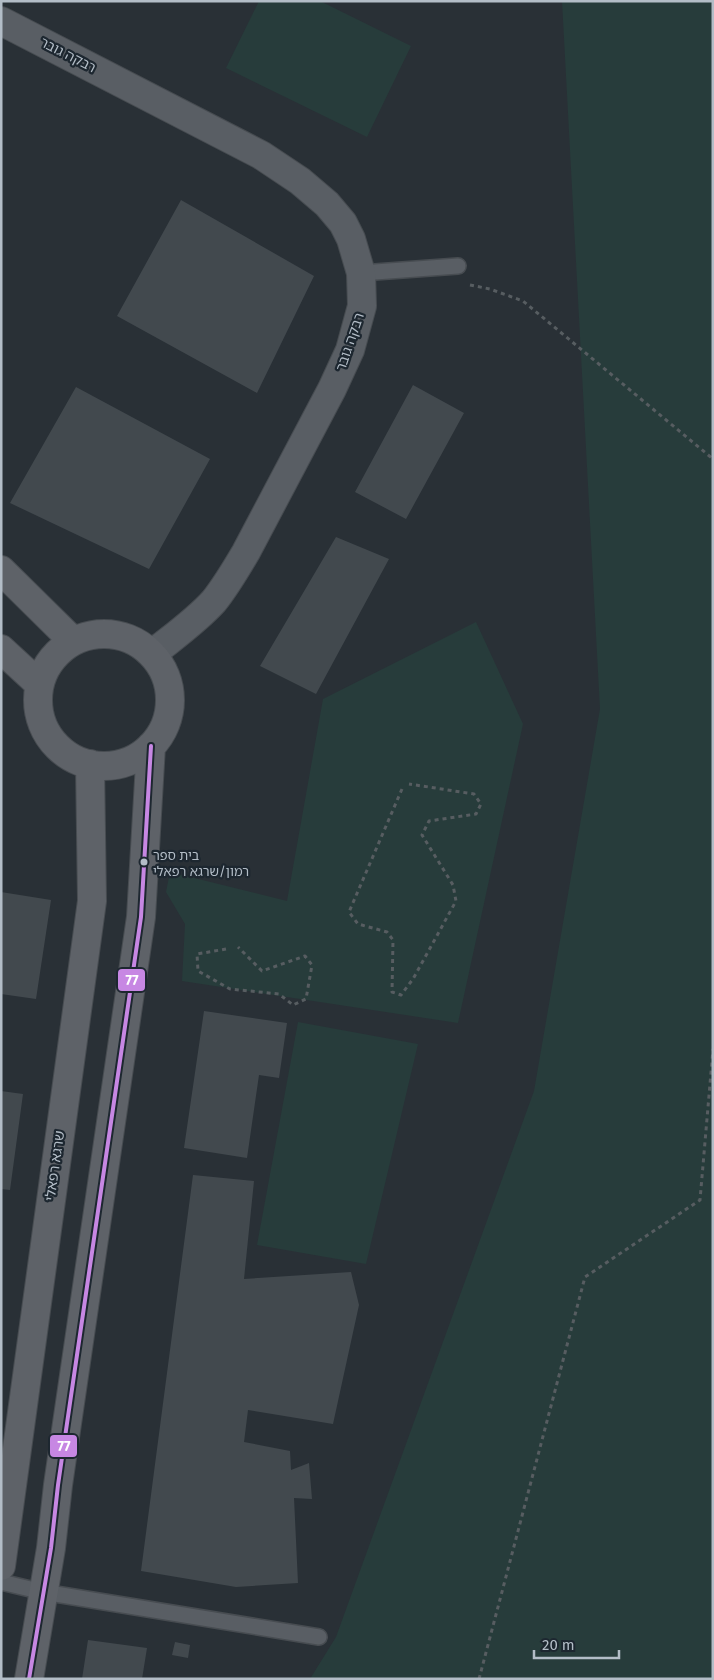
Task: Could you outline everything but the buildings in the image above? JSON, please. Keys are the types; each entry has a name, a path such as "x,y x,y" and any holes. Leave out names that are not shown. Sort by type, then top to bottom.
{"street":[{"name":"רבקה גובר","path":"1,21 261,155 300,181 328,204 342,223 351,239 361,273 362,306 350,350 332,389 246,552 231,578 213,601 189,625 152,654"},
{"path":"1,570 73,640"},
{"path":"93,634 114,634 135,641 152,654 163,671 169,690 169,710 163,730 151,746 134,759 112,765 90,764 70,757 54,744 42,726 38,706 39,684 46,667 58,652 73,640 93,634"},
{"path":"1,649 39,684"},
{"path":"29,1679 51,1548 141,917 151,746"},
{"name":"שרגא רפאלי","path":"2,1549 92,901 90,764"}],"lane":[{"path":"361,273 458,266"},
{"path":"1,1582 43,1592 319,1637"}],"path":[{"path":"467,285 490,289 523,301 713,459"},
{"path":"402,789 349,912 358,924 387,932 393,940 392,992 402,995 413,979 456,901 452,885 422,836 429,821 476,814 481,804 474,794 409,784"},
{"path":"226,949 197,954 198,971 230,988 279,994 292,1005 306,999 312,965 305,956 262,971 238,947"},
{"path":"479,1679 585,1276 700,1200 713,1049"}],"green space":[{"path":"259,1 320,1 411,46 367,137 226,68"},
{"path":"562,1 713,1 713,1679 310,1679 336,1637 534,1091 600,709"},
{"path":"476,622 523,724 458,1023 182,981 185,924 166,892 170,872 287,901 323,699"},
{"path":"298,1022 418,1044 366,1264 257,1245"}],"transit line":[{"name":"77","path":"29,1679 51,1548 58,1485 141,917 151,746"}],"place":[{"name":"בית ספר רמון/שרגא רפאלי","path":"144,862"}]}
